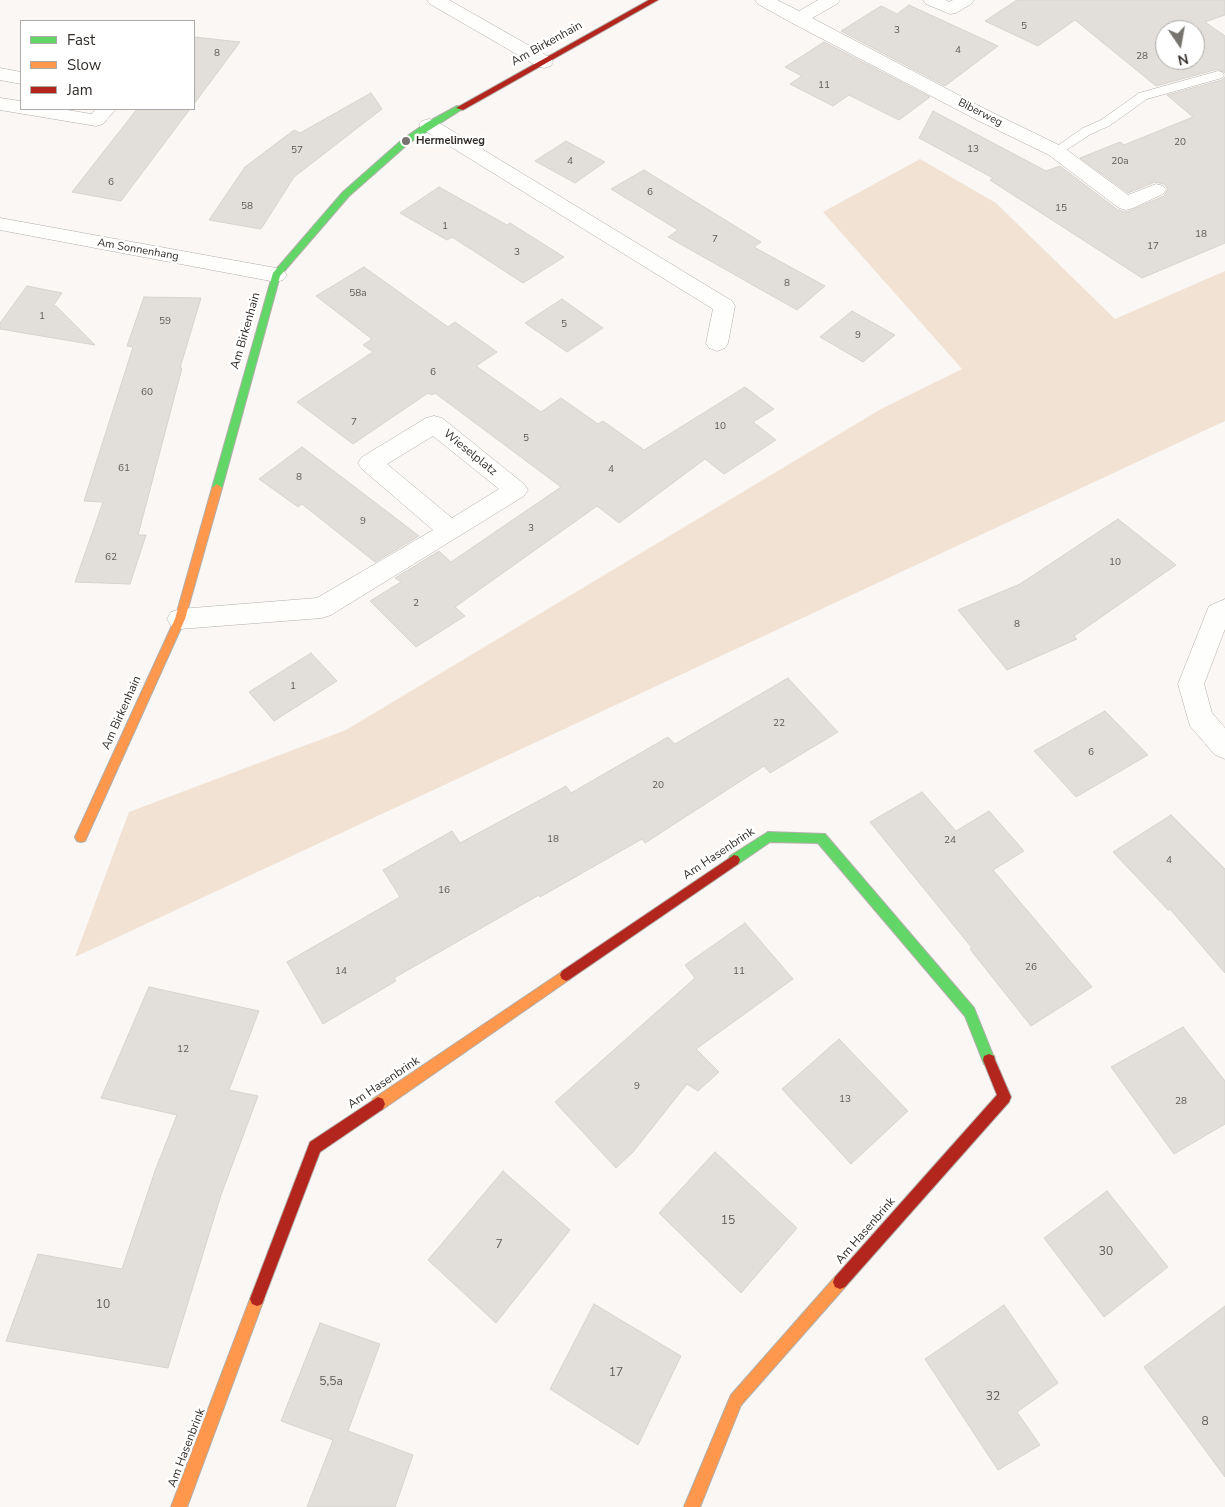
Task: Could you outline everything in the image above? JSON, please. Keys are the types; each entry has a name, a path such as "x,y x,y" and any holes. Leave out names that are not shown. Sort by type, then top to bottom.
{"street":[{"path":"436,0 544,62"},
{"name":"Am Birkenhain","path":"81,837 180,619 276,275 346,194 406,141 429,125 654,0"},
{"name":"Biberweg","path":"764,0 984,116 1056,151 1126,204 1156,190"},
{"path":"798,18 831,0"},
{"path":"932,0 950,9 965,0"},
{"path":"0,74 20,78"},
{"path":"0,104 20,108"},
{"path":"35,110 96,120 105,110"},
{"path":"429,125 724,306 717,343"},
{"name":"Am Sonnenhang","path":"0,224 276,275"},
{"name":"Wieselplatz","path":"180,619 322,608 451,531 516,490 434,424 370,463 451,531"},
{"path":"1225,610 1218,613 1191,684 1200,718 1225,747"},
{"name":"Am Hasenbrink","path":"179,1507 315,1146 768,837 821,838 970,1012 1004,1097 736,1400 692,1507"}],"lane":[{"path":"1056,151 1087,131 1104,124 1143,96 1218,75"}],"shaded area":[{"path":"920,159 996,203 1115,319 1225,271 1225,421 75,957 129,812 346,730 881,409 962,369 823,212"}],"building":[{"path":"1017,0 1225,0 1225,15 1205,22 1225,36 1225,73 1218,69 1156,86 1075,20 1038,46 985,21"},
{"path":"909,5 998,46 945,86 841,31 881,6 897,14"},
{"path":"195,37 240,42 195,103"},
{"path":"824,42 930,97 899,120 849,95 833,106 790,84 802,76 785,67"},
{"path":"1225,77 1225,243 1142,278 990,180 993,178 919,138 933,111 1046,171 1060,166 1118,210 1127,212 1164,196 1168,189 1164,184 1155,182 1128,193 1080,158 1120,142 1124,145 1193,117 1167,95 1222,80"},
{"path":"371,93 382,109 294,177 261,229 209,220 245,167 294,130 300,133"},
{"path":"136,110 189,110 121,201 72,192"},
{"path":"566,141 605,162 575,183 535,161"},
{"path":"644,170 761,242 754,247 825,286 797,310 668,237 678,230 611,189"},
{"path":"439,187 507,225 510,223 564,257 523,283 452,237 447,240 400,213"},
{"path":"364,267 448,327 455,322 497,352 476,366 541,412 561,398 598,424 603,421 644,450 745,387 774,409 753,422 776,440 724,474 705,459 619,523 597,506 455,607 465,616 416,647 370,601 401,582 395,578 439,551 451,562 561,487 435,393 432,395 428,393 353,444 297,402 373,352 363,345 372,339 316,296"},
{"path":"27,286 62,293 53,306 56,306 95,345 0,329 0,323"},
{"path":"144,297 201,298 180,368 182,368 138,535 146,535 130,584 75,582 103,502 84,501 133,347 127,346"},
{"path":"562,299 603,328 567,352 525,323"},
{"path":"852,311 895,335 863,362 820,337"},
{"path":"302,447 419,536 375,562 302,504 298,507 259,479"},
{"path":"1118,519 1176,565 1074,636 1077,639 1007,670 958,610 1020,584"},
{"path":"311,653 337,681 274,721 249,692"},
{"path":"788,678 838,732 770,773 764,766 645,843 642,839 540,897 539,895 394,978 396,981 323,1024 287,962 400,897 383,870 452,831 460,843 566,786 571,793 668,737 675,744"},
{"path":"1105,711 1148,755 1076,797 1034,751"},
{"path":"922,792 956,831 989,811 1024,851 993,870 1092,987 1031,1026 970,949 972,948 870,822"},
{"path":"1171,815 1225,869 1225,973 1170,909 1168,910 1113,852"},
{"path":"745,923 793,979 696,1049 719,1072 698,1091 687,1084 633,1152 616,1168 555,1102 695,978 685,965"},
{"path":"149,987 259,1011 229,1090 258,1096 221,1195 168,1368 6,1341 38,1254 122,1269 155,1171 177,1115 101,1098"},
{"path":"1183,1027 1225,1081 1225,1124 1174,1154 1111,1067"},
{"path":"839,1039 908,1111 851,1164 782,1089"},
{"path":"715,1152 797,1228 741,1293 659,1213"},
{"path":"503,1171 570,1230 496,1323 428,1260"},
{"path":"1107,1191 1168,1267 1104,1317 1044,1238"},
{"path":"594,1304 681,1356 638,1445 550,1389"},
{"path":"1004,1305 1058,1383 1017,1412 1040,1445 998,1470 925,1359"},
{"path":"1225,1306 1225,1477 1144,1367"},
{"path":"320,1323 380,1344 348,1431 413,1455 395,1507 307,1507 333,1440 281,1421"}],"traffic: fast":[{"path":"217,488 276,275 346,194 406,141 429,125 460,108"},
{"path":"734,860 768,837 821,838 970,1012 989,1060"}],"traffic: slow":[{"path":"81,837 180,619 217,488"},
{"path":"378,1104 566,975"},
{"path":"692,1507 736,1400 840,1282"},
{"path":"179,1507 257,1299"}],"traffic: jam":[{"path":"460,108 654,0"},
{"path":"566,975 734,860"},
{"path":"840,1282 1004,1097 989,1060"},
{"path":"257,1299 315,1147 378,1104"}],"place":[{"name":"Hermelinweg","path":"406,141"}]}
